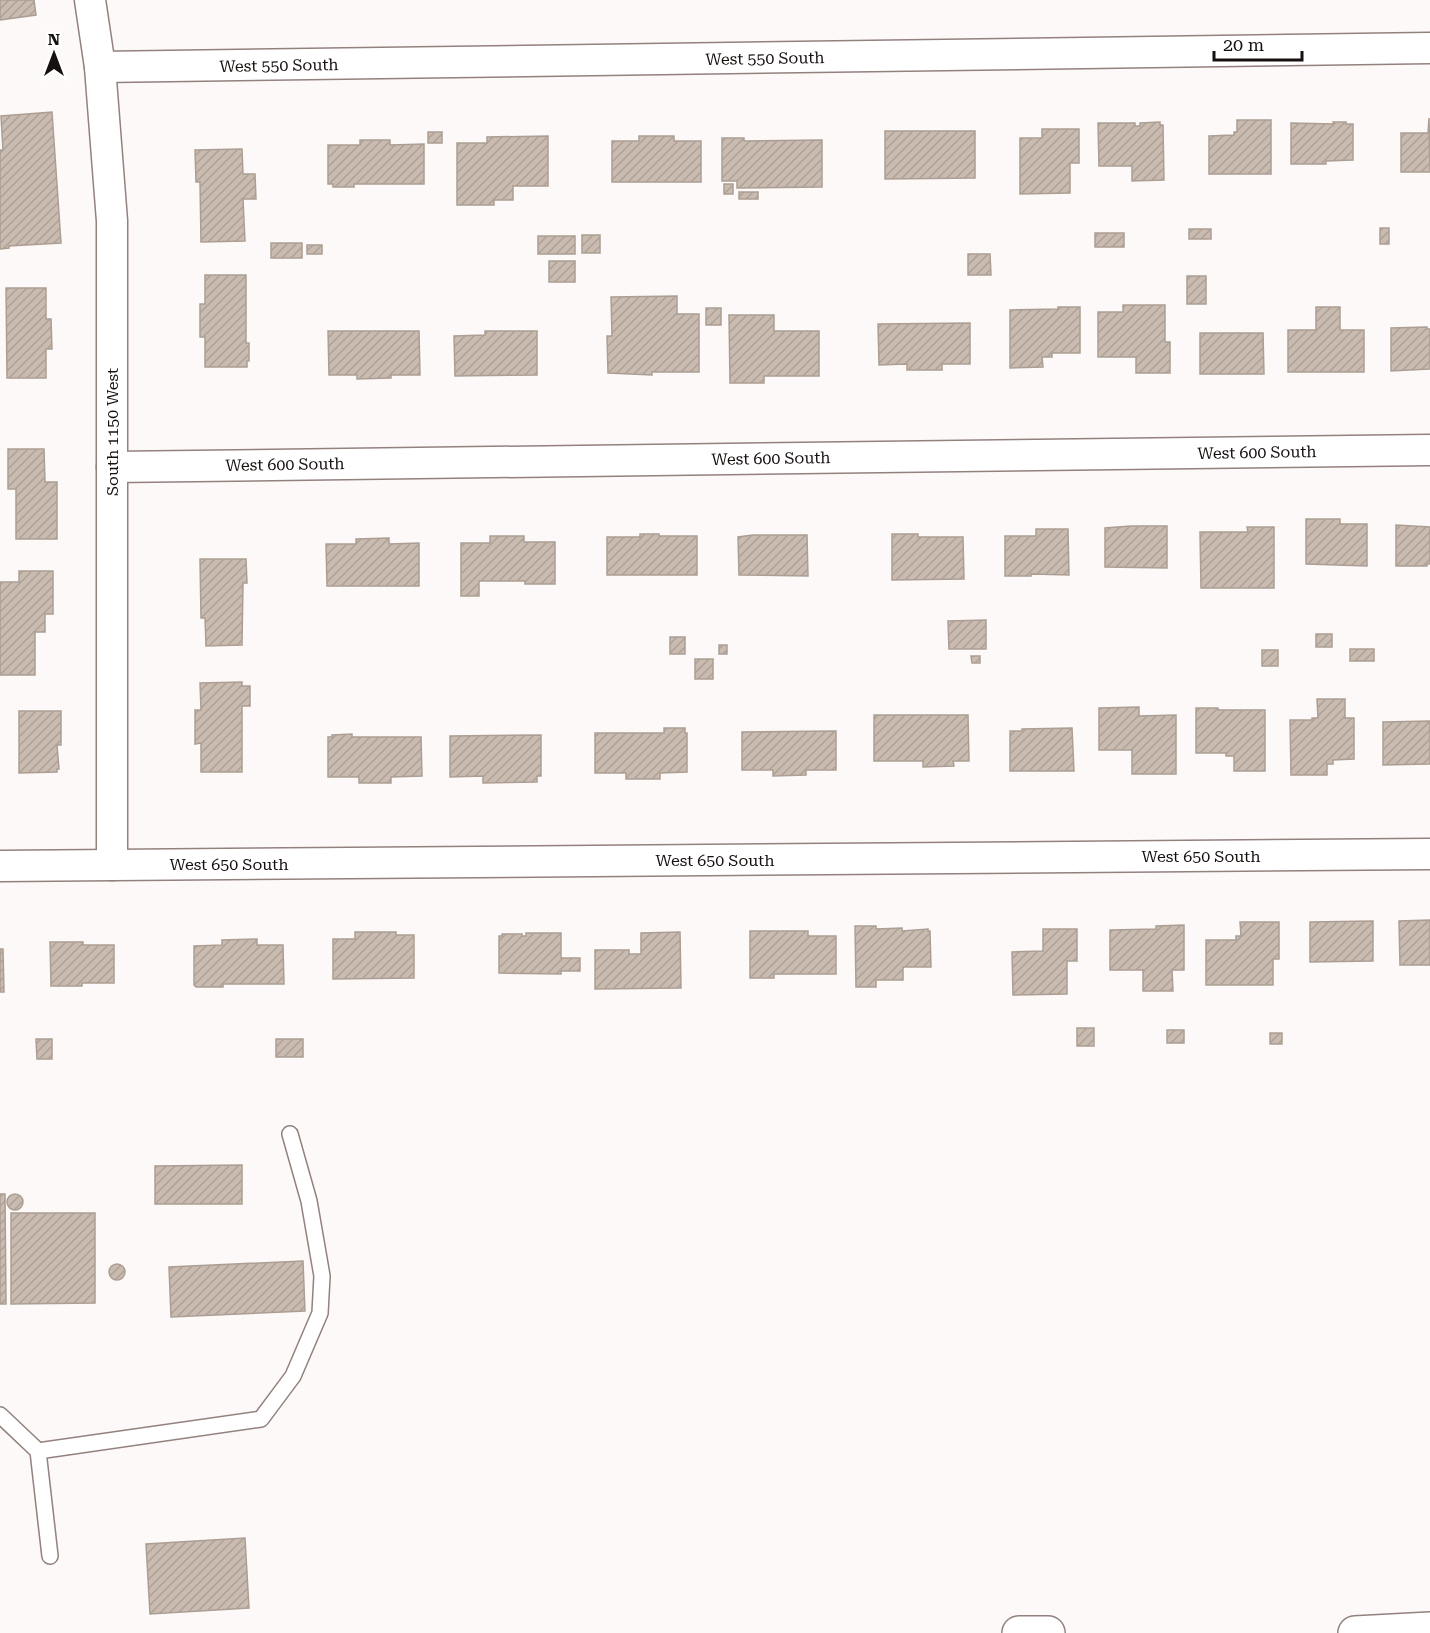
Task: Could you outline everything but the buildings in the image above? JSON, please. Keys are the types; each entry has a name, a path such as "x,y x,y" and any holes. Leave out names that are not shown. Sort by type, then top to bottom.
{"main road":[{"path":"1355,1633 1430,1629"},
{"path":"1019,1633 1048,1633"}],"street":[{"name":"South 1150 West","path":"90,0 100,67 112,221 112,865"},
{"name":"West 550 South","path":"100,67 1430,48"},
{"name":"West 600 South","path":"112,467 1430,450"},
{"name":"West 650 South","path":"0,867 1430,854"}],"lane":[{"path":"38,1451 261,1419 293,1376 320,1313 322,1276 309,1201 290,1134"},
{"path":"0,1415 38,1451 50,1556"}]}
